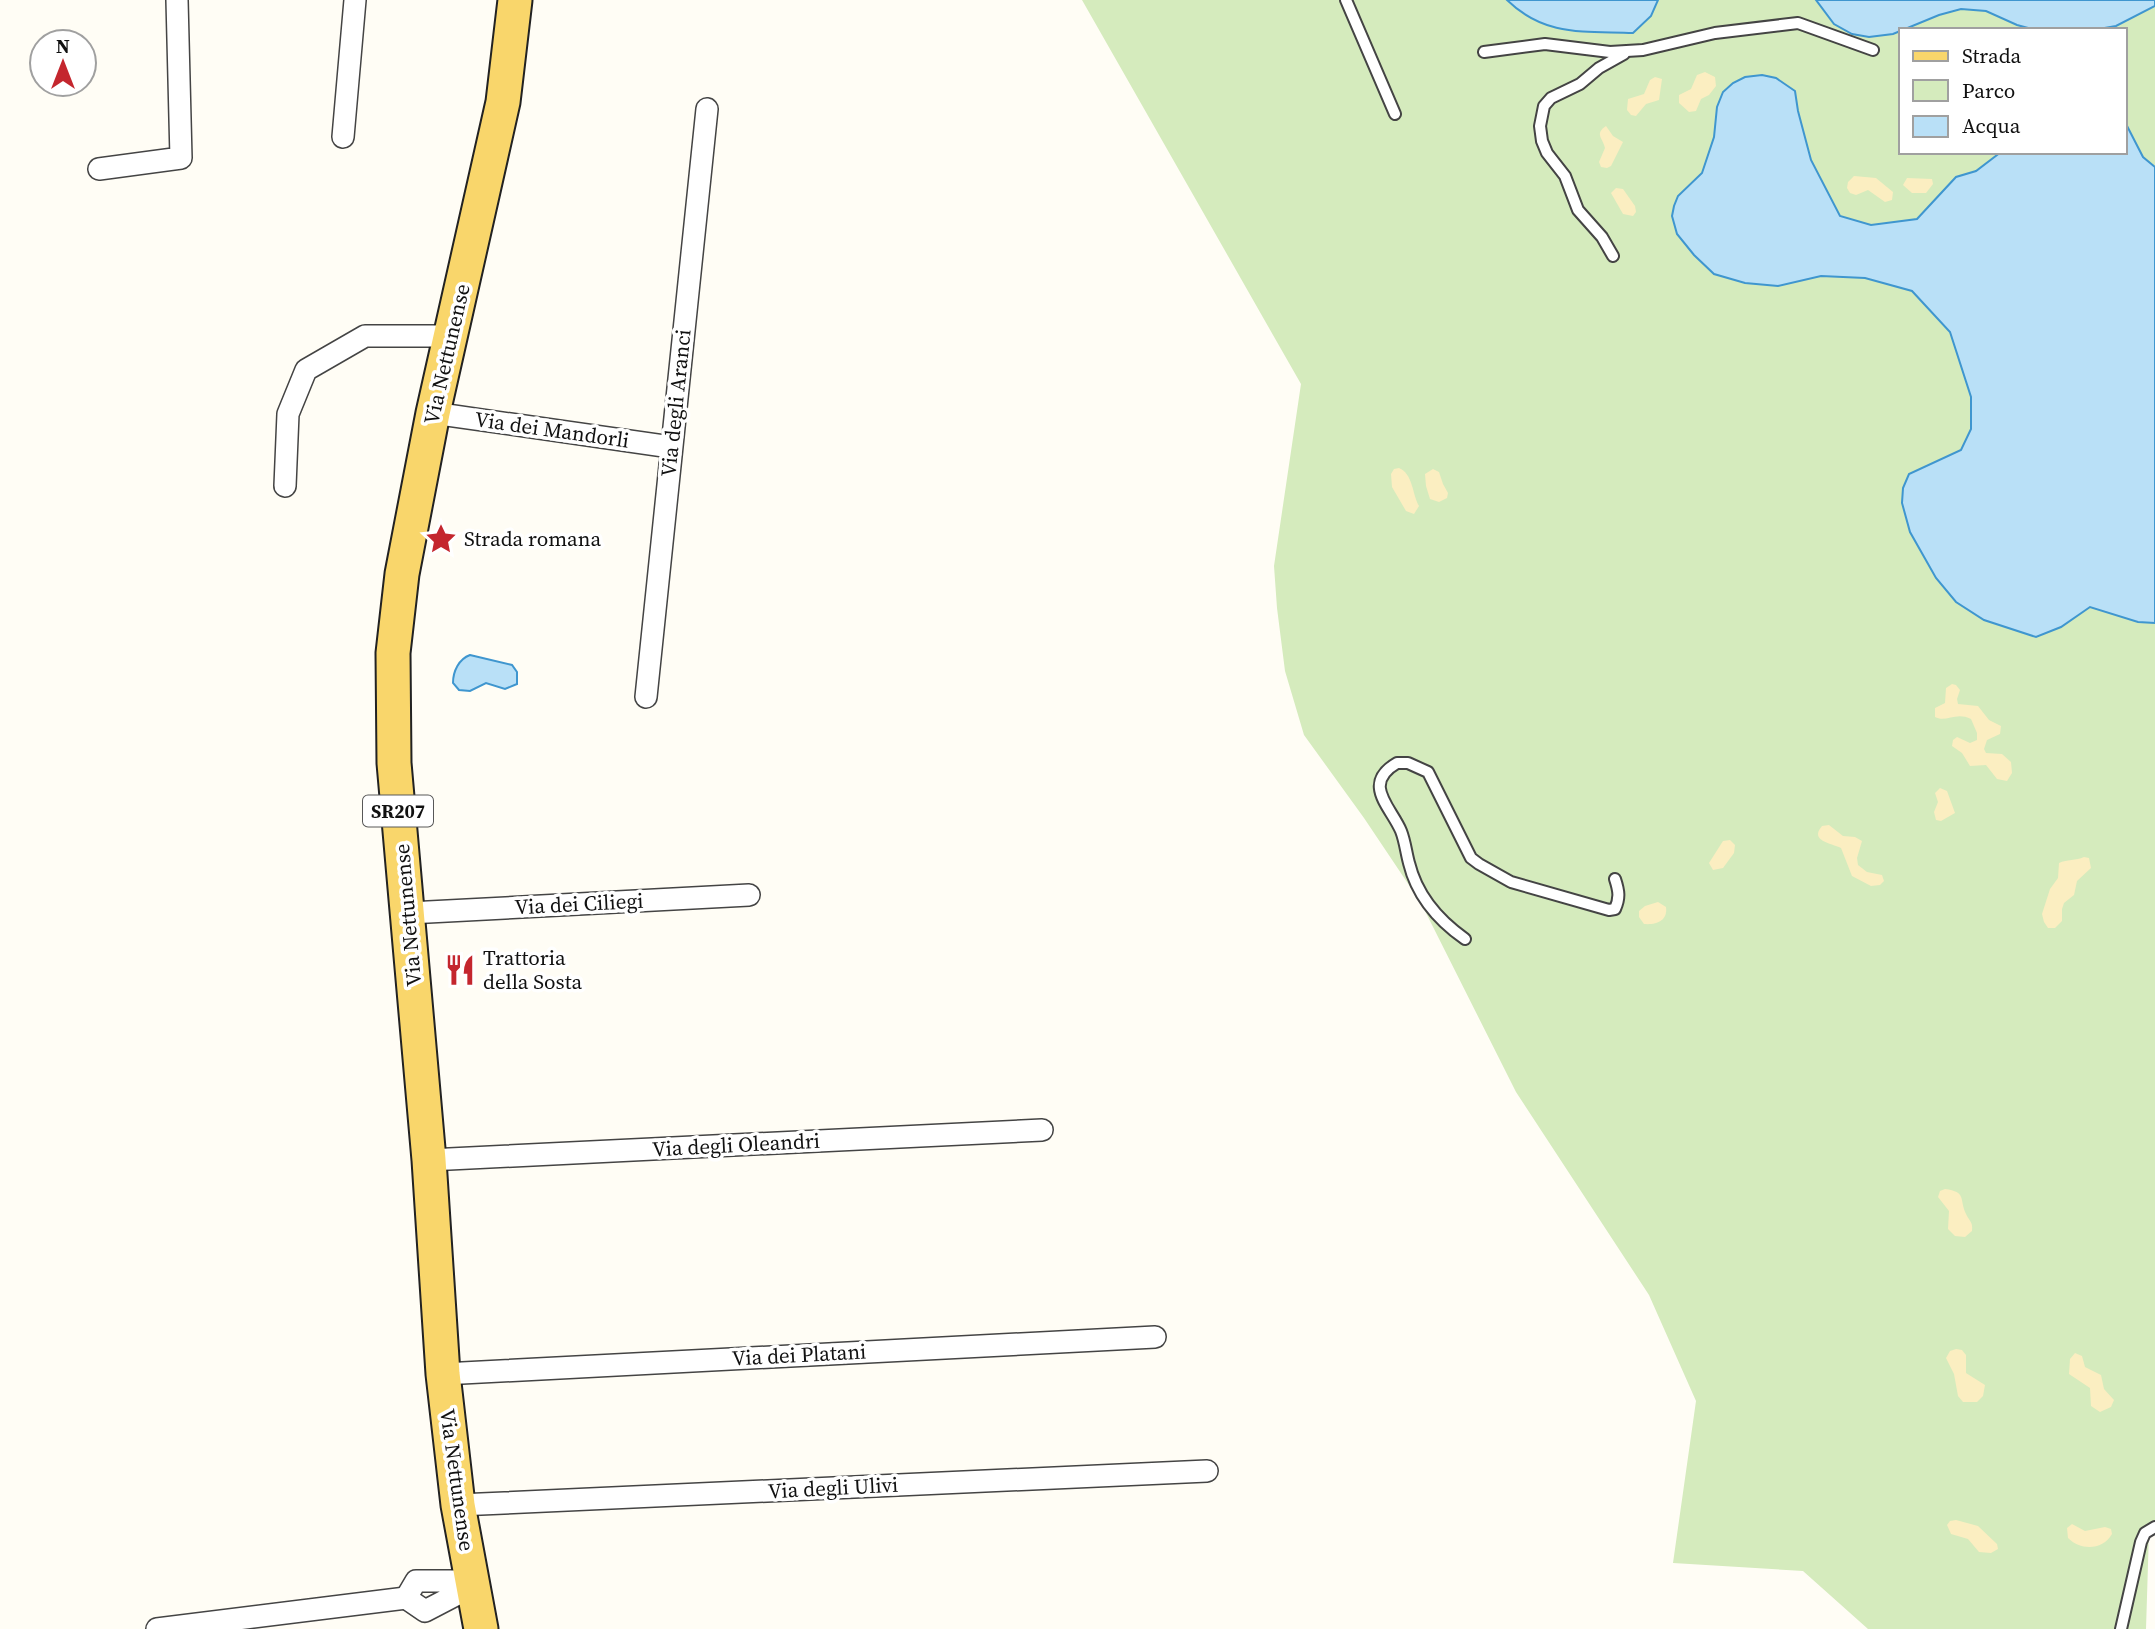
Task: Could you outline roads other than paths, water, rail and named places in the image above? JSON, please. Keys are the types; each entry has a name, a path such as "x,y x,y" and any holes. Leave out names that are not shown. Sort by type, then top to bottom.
{"main road":[{"name":"Via Nettunense","path":"481,1629 458,1505 443,1374 429,1160 394,763 393,653 402,574 433,413 503,102 515,0"}],"street":[{"path":"99,170 181,158 177,0"},
{"path":"343,137 355,0"},
{"name":"Via degli Aranci","path":"646,697 707,109"},
{"path":"285,486 288,414 306,370 365,336 450,336"},
{"name":"Via dei Mandorli","path":"433,413 671,447"},
{"name":"Via dei Ciliegi","path":"409,913 749,895"},
{"name":"Via degli Oleandri","path":"429,1160 1042,1130"},
{"name":"Via dei Platani","path":"443,1374 1154,1337"},
{"name":"Via degli Ulivi","path":"458,1505 1207,1471"},
{"path":"406,1598 416,1581 472,1584"},
{"path":"157,1629 406,1598 431,1620 472,1584"}],"lane":[{"path":"1346,0 1395,114"},
{"path":"1613,256 1602,237 1578,210 1565,176 1547,153 1542,141 1540,126 1544,106 1551,99 1580,84 1614,59 1634,51 1715,33 1798,23 1872,50"},
{"path":"1484,52 1545,44 1586,50 1634,51"},
{"path":"1465,939 1441,922 1428,904 1413,875 1399,827 1383,802 1380,784 1385,774 1397,763 1408,763 1428,772 1471,858 1494,873 1511,882 1609,910 1615,909 1619,901 1615,879"},
{"path":"2121,1629 2141,1542 2145,1533 2155,1527"}],"water":[{"path":"1507,0 1658,0 1651,16 1633,33 1566,30 1536,20"},
{"path":"1816,0 2155,0 2155,6 2116,26 2104,28 2028,28 1986,11 1961,9 1908,28 1899,28 1899,32 1893,34 1869,37 1852,34 1834,24"},
{"path":"1762,75 1776,78 1795,91 1811,160 1840,216 1871,225 1917,219 1956,177 1976,171 1998,154 2127,154 2127,126 2143,157 2155,167 2155,623 2138,622 2090,607 2061,627 2036,637 1984,620 1956,602 1936,578 1910,532 1902,503 1903,488 1909,474 1961,450 1971,429 1971,397 1950,332 1912,291 1865,278 1821,276 1778,286 1745,283 1714,274 1677,234 1672,216 1674,206 1678,196 1702,173 1714,137 1717,107 1723,92 1745,77"},
{"path":"470,655 512,665 517,672 517,684 505,689 486,683 470,691 459,690 453,683 454,674 460,662"}],"place":[{"name":"Strada romana","path":"441,539"},
{"name":"Trattoria della Sosta","path":"460,970"}]}
